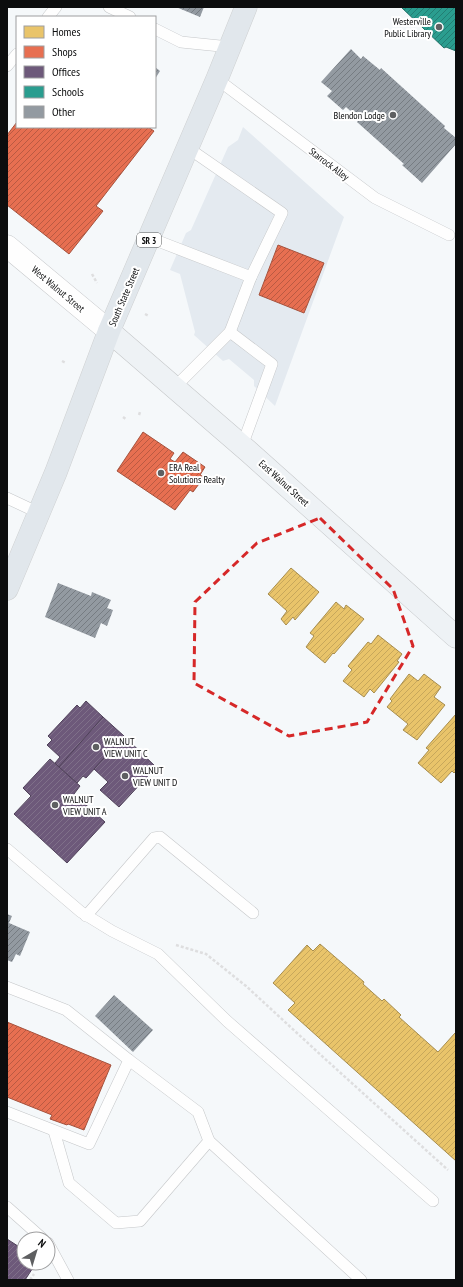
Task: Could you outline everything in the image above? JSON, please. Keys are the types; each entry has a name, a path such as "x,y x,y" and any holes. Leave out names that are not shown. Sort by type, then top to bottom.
{"main road":[{"name":"South State Street","path":"7,588 39,513 110,332 246,7"},
{"name":"East Walnut Street","path":"110,332 242,446 456,637"}],"street":[{"name":"West Walnut Street","path":"11,254 110,332"}],"lane":[{"path":"49,16 56,7"},
{"path":"109,7 128,16"},
{"path":"156,30 181,42 230,47"},
{"path":"7,66 16,55"},
{"name":"Starrock Alley","path":"217,79 374,198 449,235"},
{"path":"174,388 230,332 251,277 282,213 188,148"},
{"path":"150,238 251,277"},
{"path":"230,332 272,364 242,446"},
{"path":"7,498 39,513"},
{"path":"86,916 154,838 160,837 253,913"},
{"path":"7,849 86,916 158,954 227,1021 432,1201"},
{"path":"7,987 66,1010 198,1112 209,1141 361,1280"},
{"path":"7,1112 89,1144 129,1060"},
{"path":"54,1131 69,1183 116,1224 140,1221 209,1141"},
{"path":"7,1207 34,1231"},
{"path":"56,1258 68,1280"}],"path":[{"path":"92,274 97,283"},
{"path":"145,314 149,316"},
{"path":"62,360 66,363"},
{"path":"123,417 127,420"},
{"path":"170,943 206,954 246,986 448,1170"},
{"path":"30,1280 34,1274"}],"highlighted area":[{"path":"320,518 393,589 413,646 367,722 289,736 194,683 195,602 257,543"}],"shaded area":[{"path":"243,127 344,217 275,406 254,386 254,380 229,359 223,361 194,335 195,332 180,274 170,270 186,233 191,230 228,147 238,140"}],"building: Homes":[{"path":"291,568 319,592 295,620 293,617 286,625 281,619 287,611 268,594"},
{"path":"336,602 344,609 346,605 364,619 325,663 306,647 314,636 310,633"},
{"path":"378,635 402,654 397,661 399,662 374,693 370,689 364,697 343,681 352,670 348,666 368,642 371,644"},
{"path":"409,674 418,681 424,674 441,687 434,697 445,705 417,740 403,730 408,724 387,707 392,701 390,699"},
{"path":"456,714 456,771 454,773 452,771 441,783 418,763 429,750 426,748"},
{"path":"320,944 364,982 363,984 382,1001 384,999 401,1015 399,1017 438,1052 456,1033 456,1161 288,1010 295,1003 273,983 307,945 313,951"}],"building: Shops":[{"path":"16,123 16,128 150,128 154,131 96,206 103,211 69,254 7,205 7,135"},
{"path":"278,245 324,263 304,313 259,295"},
{"name":"ERA Real Solutions Realty","path":"143,432 174,453 170,459 175,462 183,452 205,467 200,475 204,477 193,492 190,490 175,510 117,471"},
{"path":"7,1022 111,1065 84,1130 50,1119 52,1115 7,1097"}],"building: Offices":[{"path":"86,701 103,717 59,767 55,763 60,757 47,745 52,740 48,736 77,705 80,708"},
{"name":"WALNUT VIEW UNIT C","path":"103,717 124,736 86,778 83,776 77,783 59,767"},
{"name":"WALNUT VIEW UNIT D","path":"124,736 156,767 119,807 100,790 108,782 94,769"},
{"name":"WALNUT VIEW UNIT A","path":"50,759 80,786 74,794 105,822 67,863 14,814 31,796 23,788"},
{"path":"7,1239 16,1245 16,1271 31,1271 25,1280 7,1280"}],"building: Schools":[{"name":"Westerville Public Library","path":"401,7 456,7 456,51 446,47 444,48"}],"building: Other":[{"path":"176,7 204,7 200,17"},
{"name":"Blendon Lodge","path":"351,49 361,59 363,56 380,70 381,68 445,126 444,128 456,138 456,144 422,183 402,165 404,164 357,122 359,119 346,107 343,110 327,96 332,91 321,82"},
{"path":"156,68 160,71 156,77"},
{"path":"58,583 91,596 92,592 111,600 107,608 113,610 107,626 101,623 95,638 45,617"},
{"path":"7,914 12,916 9,923 30,932 20,956 16,954 12,962 7,960"},
{"path":"114,995 153,1030 133,1052 95,1016"}],"place":[{"name":"Westerville Public Library","path":"439,27"},
{"name":"Blendon Lodge","path":"393,115"},
{"name":"ERA Real Solutions Realty","path":"161,473"},
{"name":"WALNUT VIEW UNIT C","path":"96,747"},
{"name":"WALNUT VIEW UNIT D","path":"125,776"},
{"name":"WALNUT VIEW UNIT A","path":"55,805"}]}
